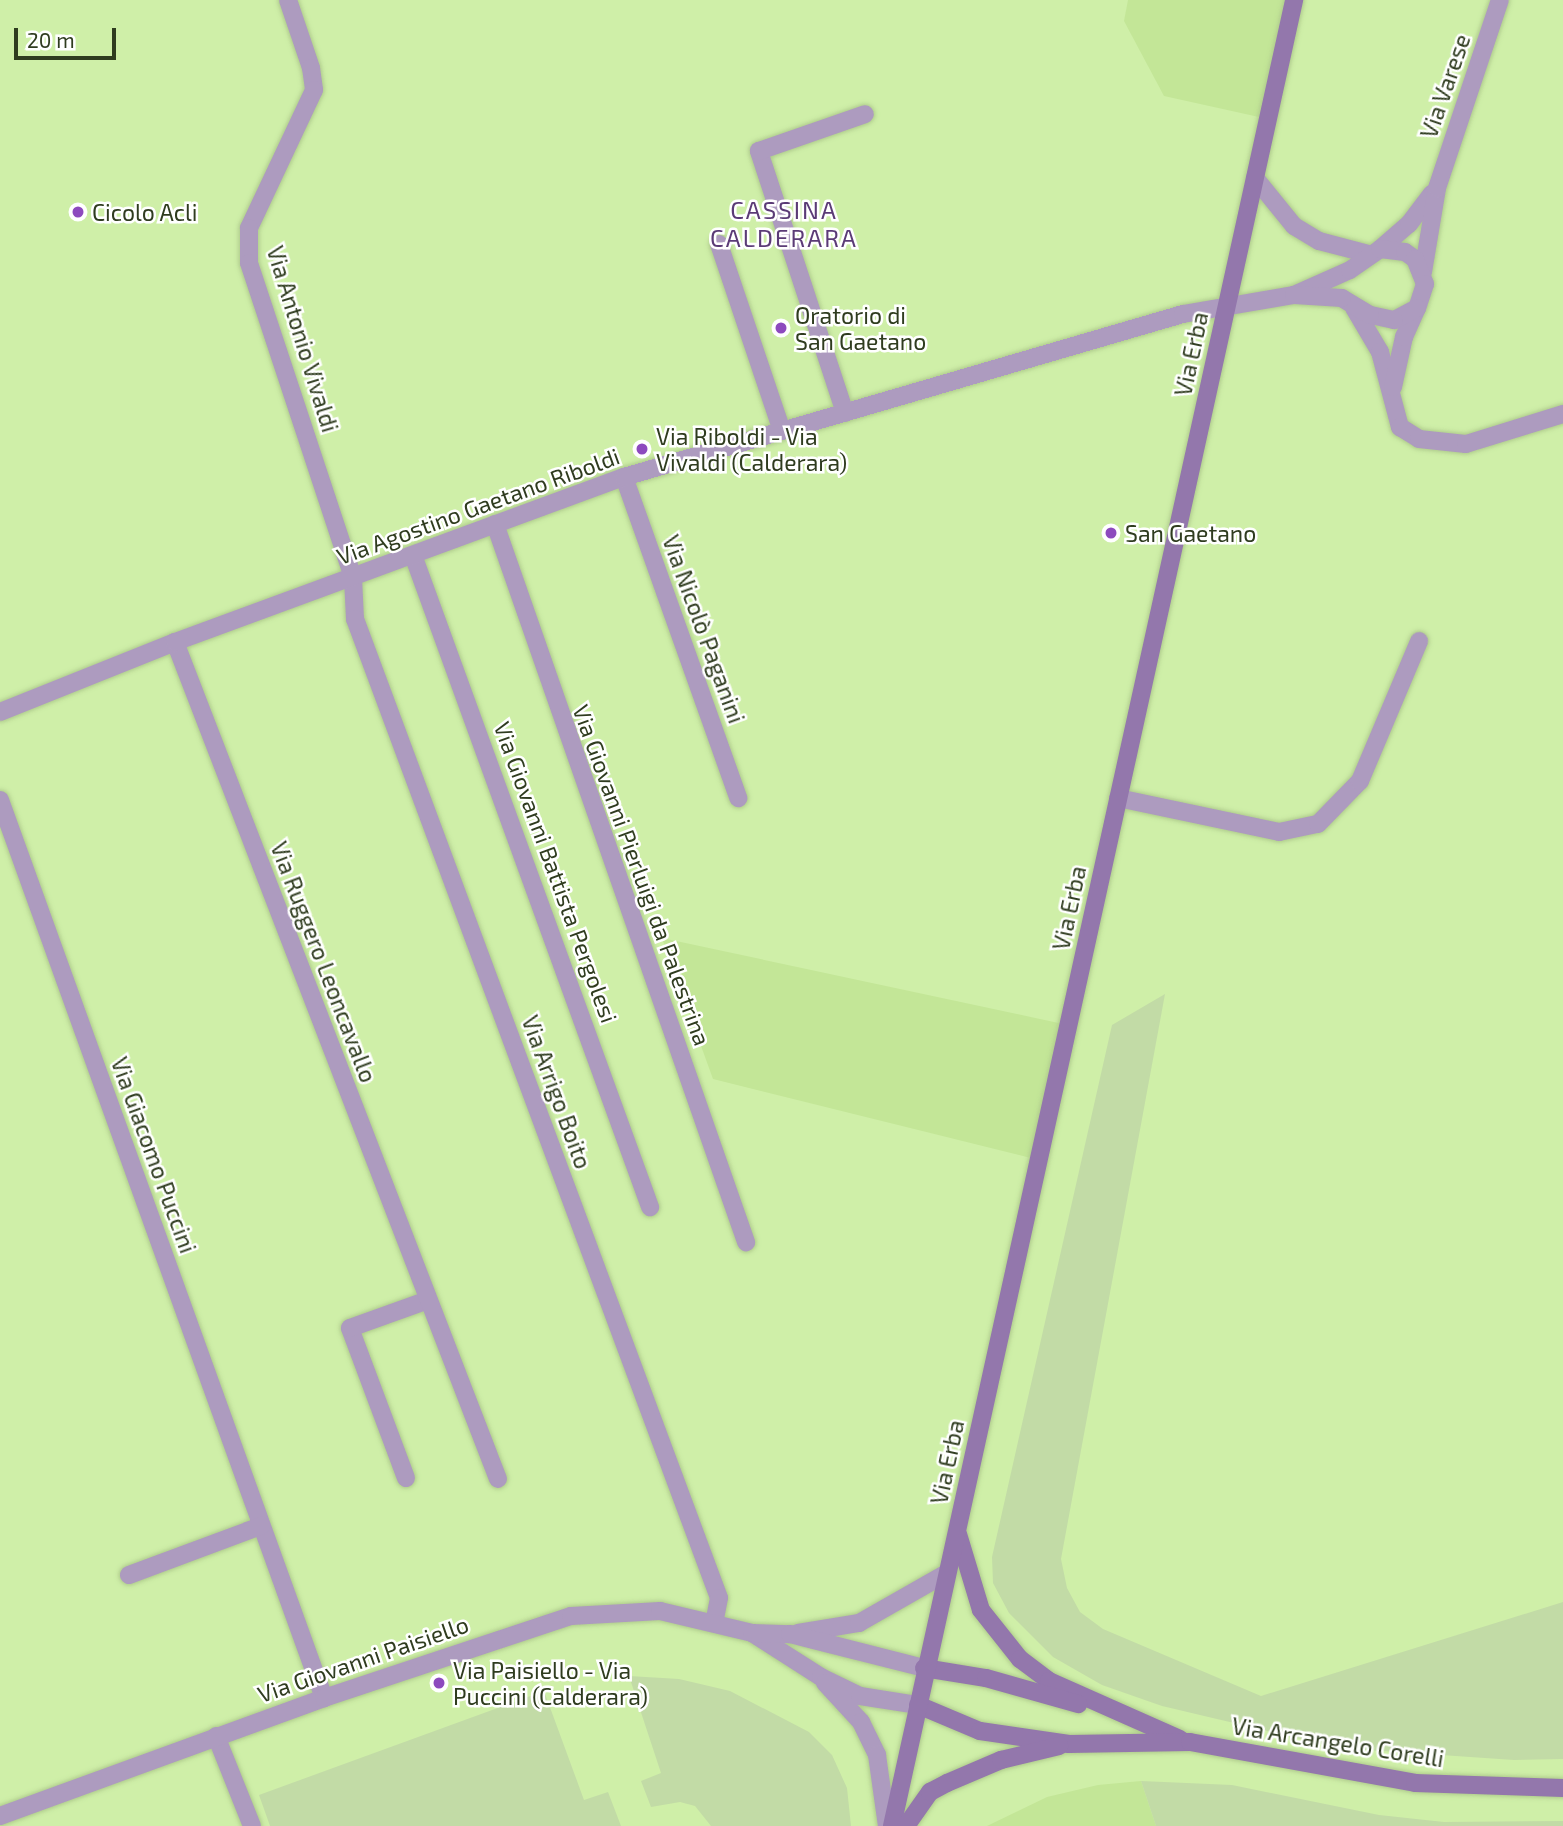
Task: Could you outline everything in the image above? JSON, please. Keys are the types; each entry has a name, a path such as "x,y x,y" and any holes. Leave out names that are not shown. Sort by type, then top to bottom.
{"main road":[{"name":"Via Erba","path":"890,1826 1294,0"},
{"name":"Via Arcangelo Corelli","path":"957,1532 981,1610 1020,1659 1049,1681 1112,1713"},
{"name":"Via Arcangelo Corelli","path":"924,1668 986,1678 1112,1713 1190,1742 1416,1783 1563,1788"},
{"name":"Via Arcangelo Corelli","path":"918,1705 980,1731 1069,1744 1190,1742"},
{"name":"Via Arcangelo Corelli","path":"906,1826 930,1792 947,1783 1001,1760 1069,1744"}],"street":[{"name":"Via Antonio Vivaldi","path":"288,0 311,68 314,90 249,228 247,247 353,587"},
{"name":"Via Varese","path":"1392,391 1398,357 1423,297 1423,272 1437,188 1500,0"},
{"path":"845,413 760,150 865,114"},
{"path":"1255,178 1294,226 1319,241 1374,252 1405,252 1423,272"},
{"name":"Via Varese","path":"1294,295 1350,270 1409,225 1437,188"},
{"path":"719,244 782,431"},
{"path":"1226,310 1294,295 1325,296 1350,302 1381,320 1406,317 1417,307"},
{"path":"1350,302 1371,332 1392,391 1400,427 1440,445 1466,444 1563,414"},
{"name":"Via Agostino Gaetano Riboldi","path":"0,712 175,642 353,587 413,555 624,477 1184,314 1226,310"},
{"name":"Via Nicolò Paganini","path":"624,477 738,798"},
{"name":"Via Giovanni Pierluigi da Palestrina","path":"495,524 746,1241"},
{"name":"Via Giovanni Battista Pergolesi","path":"413,555 650,1206"},
{"name":"Via Arrigo Boito","path":"353,587 355,619 719,1598 714,1623"},
{"path":"1118,798 1279,832 1318,824 1360,781 1419,641"},
{"name":"Via Ruggero Leoncavallo","path":"175,642 498,1479"},
{"name":"Via Giacomo Puccini","path":"0,800 324,1698"},
{"path":"407,1478 350,1328 428,1300"},
{"path":"129,1575 261,1526"},
{"path":"752,1633 790,1634 859,1623 946,1574"},
{"name":"Via Giovanni Paisiello","path":"0,1816 324,1698 571,1616 660,1611 752,1633"},
{"path":"752,1633 821,1678 860,1696 918,1705"},
{"path":"790,1634 924,1668"},
{"path":"821,1678 861,1721 877,1755 890,1826"},
{"path":"216,1736 252,1826"}],"shaded area":[{"path":"1128,0 1294,0 1268,119 1164,96 1124,21"},
{"path":"662,938 1068,1025 1039,1160 713,1079"},
{"path":"1165,994 1061,1559 1067,1588 1080,1612 1103,1629 1261,1696 1563,1602 1563,1759 1514,1760 1339,1748 1162,1706 1102,1685 1053,1657 1009,1613 993,1583 992,1557 1112,1025"},
{"path":"629,1676 679,1679 730,1691 809,1732 832,1755 847,1788 851,1826 711,1826 695,1806 680,1802 651,1807 641,1781 661,1773"},
{"path":"544,1691 584,1800 608,1792 621,1826 270,1826 259,1795"},
{"path":"1141,1781 1156,1826 987,1826 1047,1797 1098,1785"},
{"path":"1141,1781 1232,1785 1379,1815 1444,1822 1563,1821 1563,1826 1156,1826"}],"place":[{"name":"Cicolo Acli","path":"78,212"},
{"name":"Oratorio di San Gaetano","path":"781,328"},
{"name":"Via Riboldi - Via Vivaldi (Calderara)","path":"642,449"},
{"name":"San Gaetano","path":"1111,533"},
{"name":"Via Paisiello - Via Puccini (Calderara)","path":"439,1683"}],"district":[{"name":"CASSINA CALDERARA","path":"784,224"}]}
